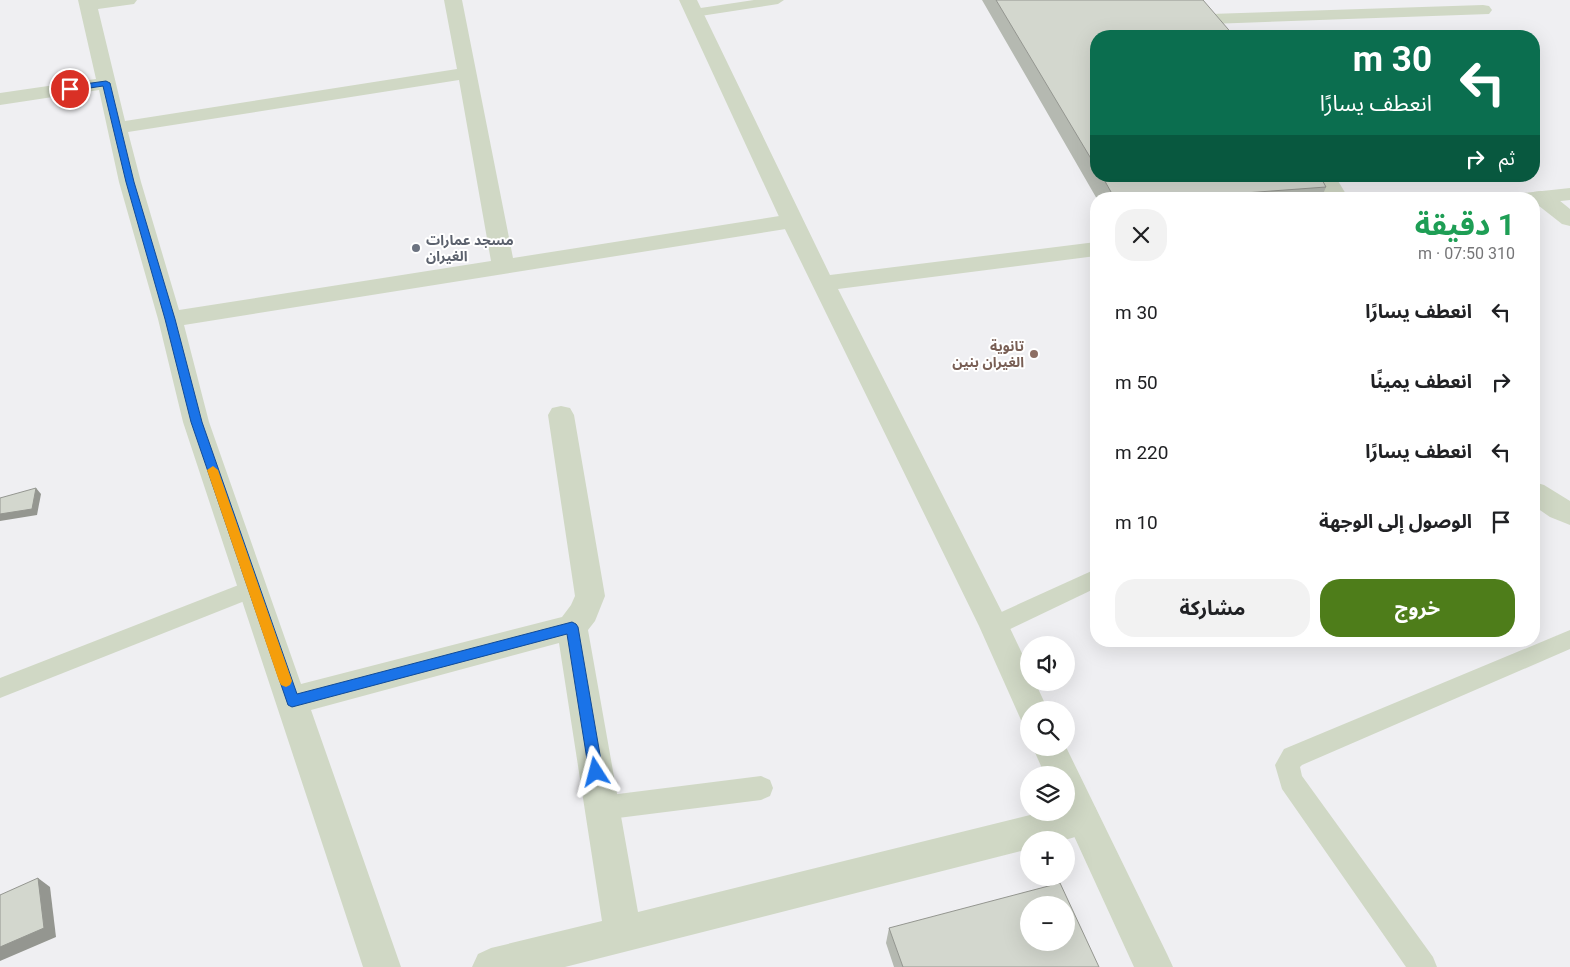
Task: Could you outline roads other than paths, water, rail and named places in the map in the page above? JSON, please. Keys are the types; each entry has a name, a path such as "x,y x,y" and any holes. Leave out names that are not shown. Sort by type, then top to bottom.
{"street":[{"path":"128,0 88,2 130,182 170,319 196,422 382,967"},
{"path":"453,0 503,267"},
{"path":"1197,6 1219,30"},
{"path":"691,7 792,221 825,283 994,626 1028,701"},
{"path":"1210,19 1483,10"},
{"path":"116,128 467,73"},
{"path":"0,99 106,83"},
{"path":"1540,197 1570,194"},
{"path":"1540,202 1570,219"},
{"path":"170,319 792,221"},
{"path":"825,283 1090,250"},
{"path":"292,701 572,627 584,612 590,596 562,415"},
{"path":"1540,496 1570,514"},
{"path":"572,627 623,934"},
{"path":"1075,804 1154,967"},
{"path":"491,967 1082,819"}],"lane":[{"path":"691,7 778,0"},
{"path":"994,626 1090,581"},
{"path":"0,688 254,588"},
{"path":"1423,967 1291,781 1286,765 1293,757 1570,638"},
{"path":"602,808 761,788"}],"place":[{"name":"مسجد عمارات الغيران","path":"416,248"},
{"name":"تانوية الغيران بنين","path":"1034,354"}]}
